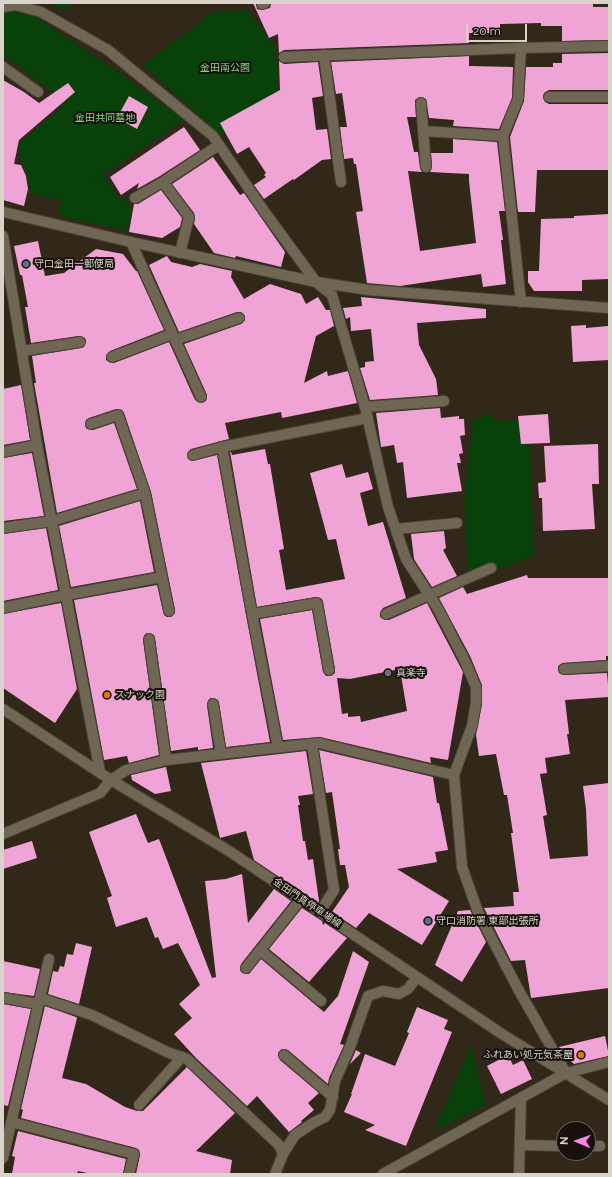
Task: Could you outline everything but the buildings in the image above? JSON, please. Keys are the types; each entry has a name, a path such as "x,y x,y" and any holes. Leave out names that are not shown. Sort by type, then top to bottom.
{"street":[{"path":"3,7 15,5 41,12 108,50 213,136 264,211 316,282 332,295 368,418 388,507 406,559 437,607 464,659 476,687 476,703 472,726 454,774 462,867 478,912 518,989 566,1073"},
{"path":"284,57 609,46"},
{"path":"521,48 518,99 504,136 521,302"},
{"path":"324,55 341,182"},
{"path":"3,67 38,92"},
{"path":"549,97 609,97"},
{"path":"421,103 426,167"},
{"path":"423,131 504,136"},
{"path":"135,198 163,182 219,145"},
{"path":"163,182 189,218 180,253"},
{"path":"3,212 180,253 316,282 369,290 609,308"},
{"path":"3,236 37,445 100,772"},
{"path":"131,242 201,398"},
{"path":"112,358 174,337 239,318"},
{"path":"22,351 80,342"},
{"path":"365,407 444,401"},
{"path":"91,424 118,415 145,493 169,611"},
{"path":"193,455 368,418"},
{"path":"3,452 37,445"},
{"path":"222,448 278,747"},
{"path":"3,528 52,521 145,493"},
{"path":"396,529 457,523"},
{"path":"386,614 491,568"},
{"path":"3,608 162,578"},
{"path":"252,614 317,603 329,670"},
{"path":"149,639 166,760"},
{"path":"564,669 609,666"},
{"path":"213,704 221,754"},
{"name":"金田門真停車場線","path":"3,709 111,780 229,851 502,1034 609,1100"},
{"path":"3,834 100,793 111,780 126,770 166,760 319,743 393,762 454,774"},
{"path":"312,744 334,890 320,912"},
{"path":"246,968 301,899"},
{"path":"260,950 321,1001"},
{"path":"3,1158 49,959"},
{"path":"275,1174 283,1154 295,1136 313,1123 325,1117 330,1110 335,1081 350,1047 368,996 383,991 399,994 408,990 417,977"},
{"path":"4,998 40,1001 92,1015 167,1052 186,1059 279,1145 283,1154"},
{"path":"284,1055 333,1096"},
{"path":"140,1105 182,1057"},
{"path":"383,1174 566,1073 609,1062"},
{"path":"519,1174 521,1098"},
{"path":"11,1122 134,1154 129,1174"},
{"path":"520,1145 556,1146"}],"green space":[{"path":"51,3 73,3 64,10"},
{"name":"金田南公園","path":"247,10 276,48 279,102 274,110 222,136 143,65 213,12"},
{"name":"金田共同墓地","path":"3,12 30,13 121,74 184,120 90,183 104,174 120,200 124,199 132,208 127,231 59,216 61,200 32,194 17,144 61,108 51,91 3,55"},
{"path":"493,413 494,422 529,418 534,556 500,569 492,563 468,572 464,503 473,420"},
{"path":"471,1045 486,1105 434,1131"}],"place":[{"name":"守口金田一郵便局","path":"26,264"},
{"name":"真楽寺","path":"388,673"},
{"name":"スナック園","path":"107,695"},
{"name":"守口消防署 東部出張所","path":"428,921"},
{"name":"ふれあい処元気茶屋","path":"581,1055"}]}
